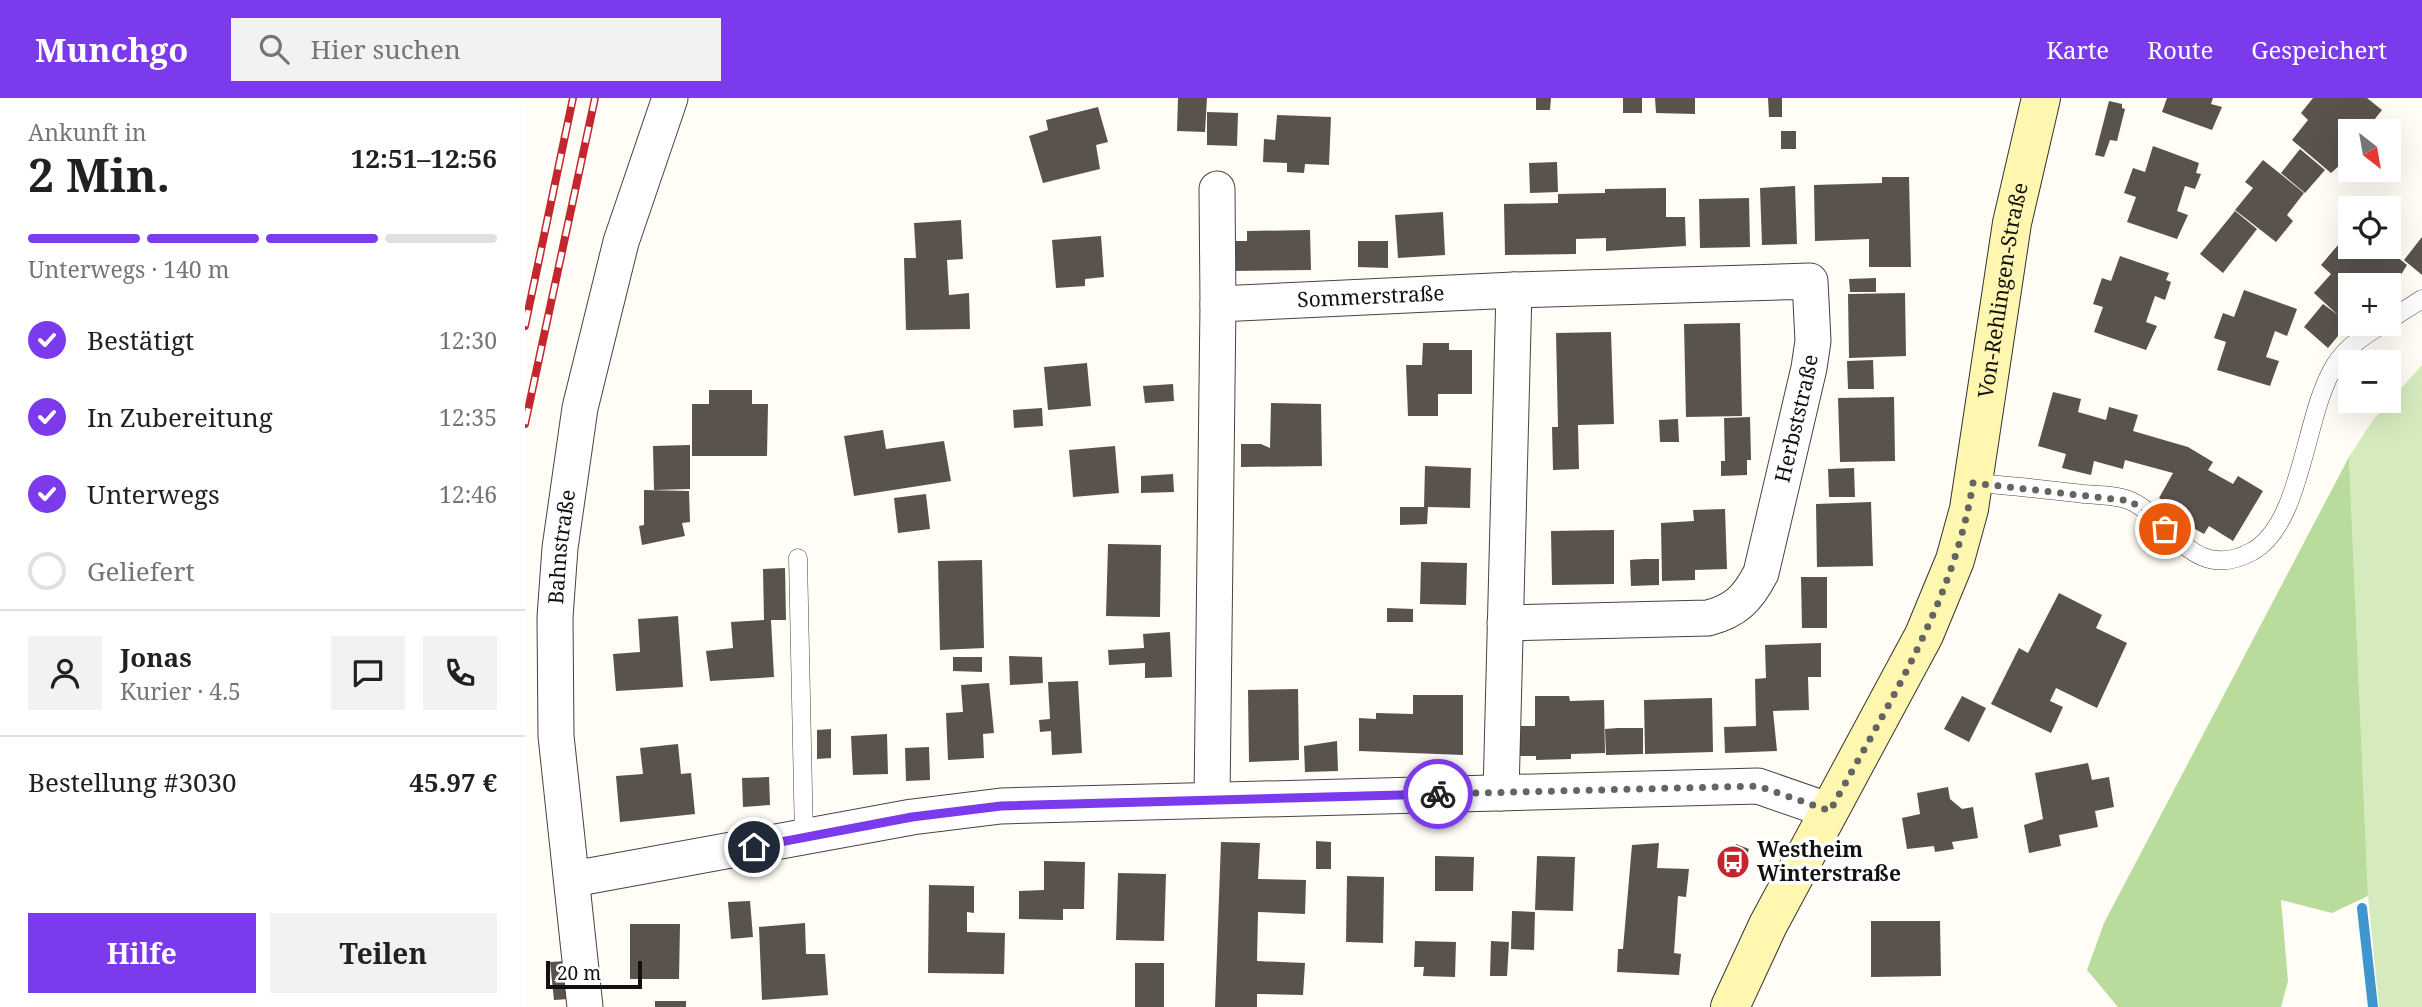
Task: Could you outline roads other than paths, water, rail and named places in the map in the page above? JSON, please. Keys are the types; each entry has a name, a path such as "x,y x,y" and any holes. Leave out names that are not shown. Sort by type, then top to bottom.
{"street":[{"name":"Bahnstraße","path":"585,1007 556,736 555,617 569,474 580,408 621,242 670,98"},
{"name":"Von-Rehlingen-Straße","path":"1730,1007 1767,925 1913,657 1960,548 1973,483 2005,259 2041,98"},
{"path":"1212,800 1217,189"},
{"name":"Herbststraße","path":"1505,623 1708,618 1728,614 1742,603 1761,573 1813,341 1810,281 1514,290"},
{"path":"1501,793 1514,290"},
{"name":"Sommerstraße","path":"1218,304 1514,290"},
{"path":"573,879 912,817 1001,806 1758,786 1830,811"}],"lane":[{"path":"2401,312 2422,299"},
{"path":"1973,483 2131,501 2183,546 2200,556 2225,560 2244,555 2261,546 2276,532 2324,385 2345,351 2366,336"},
{"path":"798,558 804,838"}],"waterway":[{"path":"2362,908 2373,1007"}],"railway":[{"path":"525,326 573,98"},
{"path":"525,424 595,98"}],"place":[{"name":"Westheim Winterstraße","path":"1733,862"}]}
